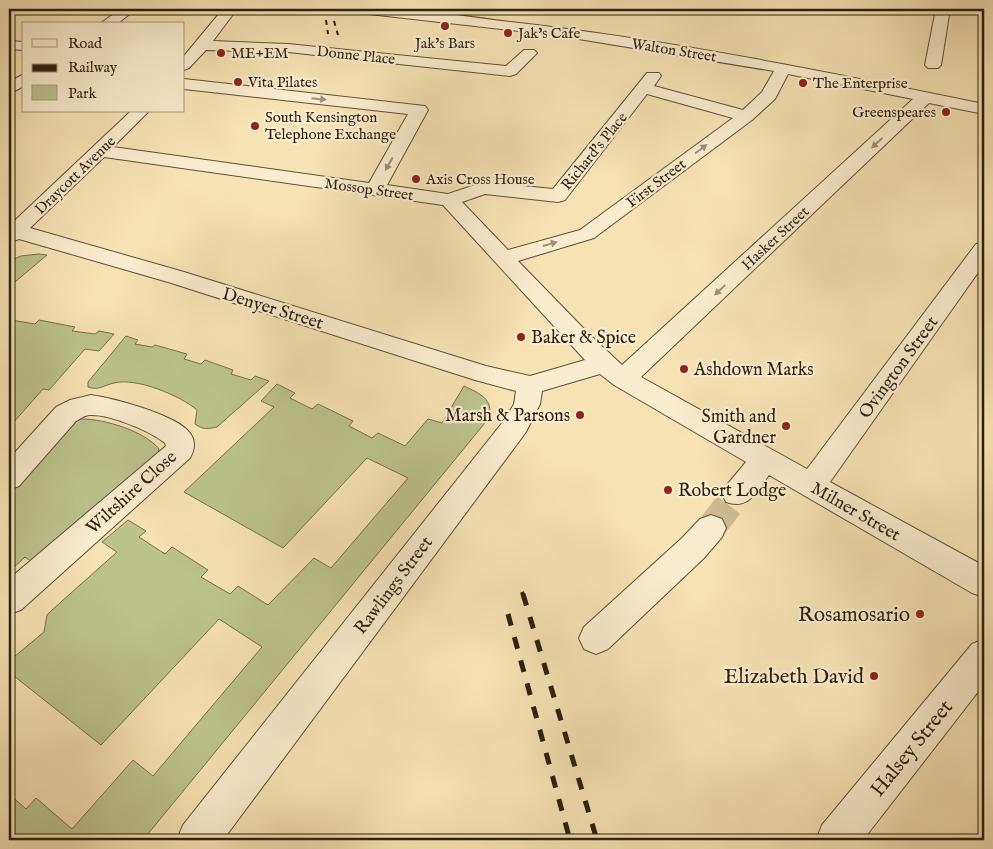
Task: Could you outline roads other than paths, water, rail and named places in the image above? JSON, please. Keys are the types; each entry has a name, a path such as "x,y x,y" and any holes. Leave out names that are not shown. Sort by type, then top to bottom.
{"street":[{"path":"9,12 15,9"},
{"path":"110,22 129,9"},
{"path":"185,63 193,50 230,9"},
{"name":"Walton Street","path":"360,9 554,31 783,68 984,109"},
{"path":"933,65 943,9"},
{"path":"9,45 22,46"},
{"name":"Donne Place","path":"193,50 288,48 510,71"},
{"path":"499,84 529,53"},
{"name":"First Street","path":"503,258 587,234 746,116 769,95 783,68"},
{"path":"9,89 22,80"},
{"name":"Richard's Place","path":"449,200 484,188 558,196 649,82 746,116"},
{"path":"185,84 419,110 375,190"},
{"name":"Hasker Street","path":"614,372 925,97"},
{"name":"Draycott Avenue","path":"12,234 140,112"},
{"name":"Mossop Street","path":"100,151 449,200"},
{"path":"449,200 614,372"},
{"name":"Denyer Street","path":"12,234 176,277 484,374 530,385"},
{"name":"Ovington Street","path":"812,486 984,249"},
{"path":"530,385 614,372"},
{"name":"Milner Street","path":"614,372 765,460 984,583"},
{"name":"Rawlings Street","path":"198,840 516,424 527,404 530,385"},
{"name":"Wiltshire Close","path":"9,478 66,414 80,407 91,405 132,415 169,431 179,440 180,450 9,599"},
{"path":"737,494 765,460"},
{"path":"596,638 693,548 711,528"},
{"name":"Halsey Street","path":"837,840 984,656"}],"tunnel":[{"path":"711,528 737,494"}],"railway":[{"path":"326,20 328,34"},
{"path":"334,21 338,35"},
{"path":"523,594 597,840"},
{"path":"508,614 570,840"}],"place":[{"name":"Jak's Bars","path":"445,26"},
{"name":"Jak's Cafe","path":"508,33"},
{"name":"ME+EM","path":"221,53"},
{"name":"Vita Pilates","path":"238,82"},
{"name":"The Enterprise","path":"803,83"},
{"name":"Greenspeares","path":"946,112"},
{"name":"South Kensington Telephone Exchange","path":"255,126"},
{"name":"Axis Cross House","path":"416,179"},
{"name":"Baker & Spice","path":"521,337"},
{"name":"Ashdown Marks","path":"684,369"},
{"name":"Marsh & Parsons","path":"580,415"},
{"name":"Smith and Gardner","path":"786,426"},
{"name":"Robert Lodge","path":"668,490"},
{"name":"Rosamosario","path":"920,614"},
{"name":"Elizabeth David","path":"874,676"}]}
